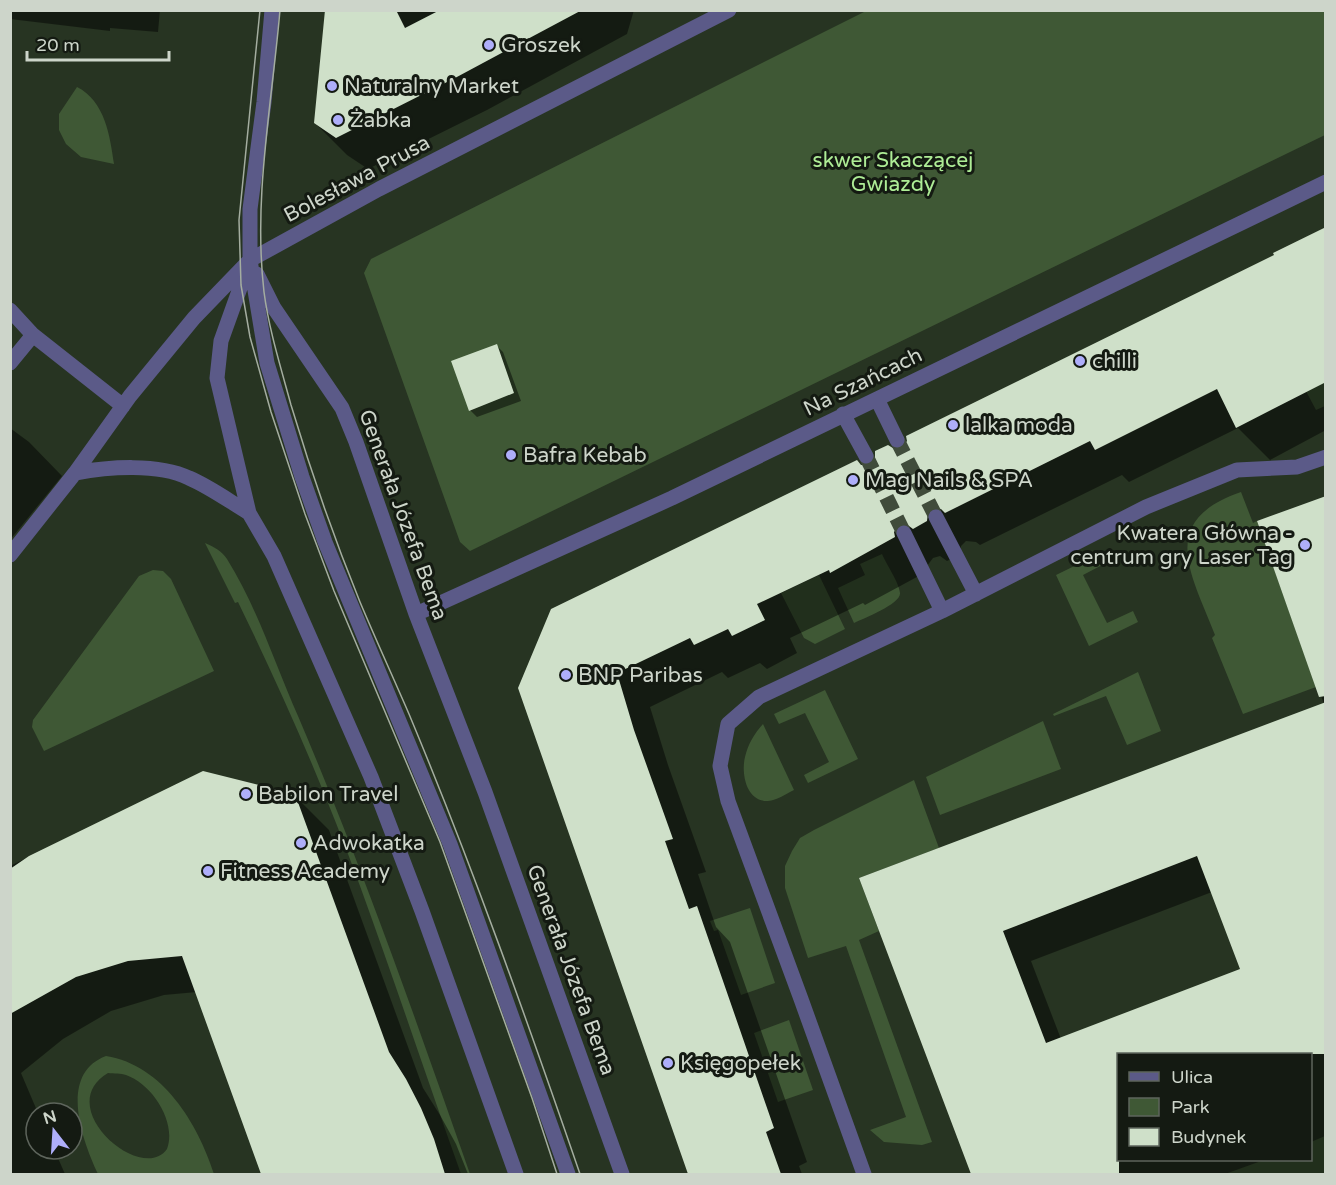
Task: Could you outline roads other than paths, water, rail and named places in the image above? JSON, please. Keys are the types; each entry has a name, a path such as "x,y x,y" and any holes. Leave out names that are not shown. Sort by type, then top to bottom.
{"street":[{"path":"272,10 264,102 250,209 250,260 267,363 302,477 325,542 450,844 568,1174"},
{"name":"Bolesława Prusa","path":"10,555 75,473 123,406 194,318 250,260 379,189 729,10"},
{"name":"Na Szańcach","path":"416,614 672,498 1326,182"},
{"path":"250,260 221,341 218,378 249,513 274,556 371,777 422,911 516,1174"},
{"name":"Generała Józefa Bema","path":"250,260 274,308 342,408 356,442 416,614 485,792 622,1174"},
{"path":"10,310 33,335 123,406"},
{"path":"10,363 33,335"},
{"path":"877,399 897,440"},
{"path":"843,414 866,456"},
{"path":"864,1174 728,801 720,766 728,724 759,697 942,611 1146,507 1237,470 1297,468 1326,457"},
{"path":"75,473 98,469 164,471 188,477 249,513"},
{"path":"936,517 976,594"},
{"path":"904,533 942,611"}],"tunnel":[{"path":"897,440 936,517"},
{"path":"866,456 904,533"}],"tram line":[{"path":"260,10 239,220 241,285 250,337 271,412 305,514 334,591 440,842 557,1174"},
{"path":"280,10 265,151 261,222 264,292 276,349 291,405 332,529 477,885 580,1174"}],"place":[{"name":"Groszek","path":"489,45"},
{"name":"Naturalny Market","path":"332,86"},
{"name":"Żabka","path":"338,120"},
{"name":"chilli","path":"1080,361"},
{"name":"lalka moda","path":"953,425"},
{"name":"Bafra Kebab","path":"511,455"},
{"name":"Mag Nails & SPA","path":"853,480"},
{"name":"Kwatera Główna - centrum gry Laser Tag","path":"1305,545"},
{"name":"BNP Paribas","path":"566,675"},
{"name":"Babilon Travel","path":"246,794"},
{"name":"Adwokatka","path":"301,843"},
{"name":"Fitness Academy","path":"208,871"},
{"name":"Księgopełek","path":"668,1063"}],"park label":[{"name":"skwer Skaczącej Gwiazdy","path":"893,172"}]}
